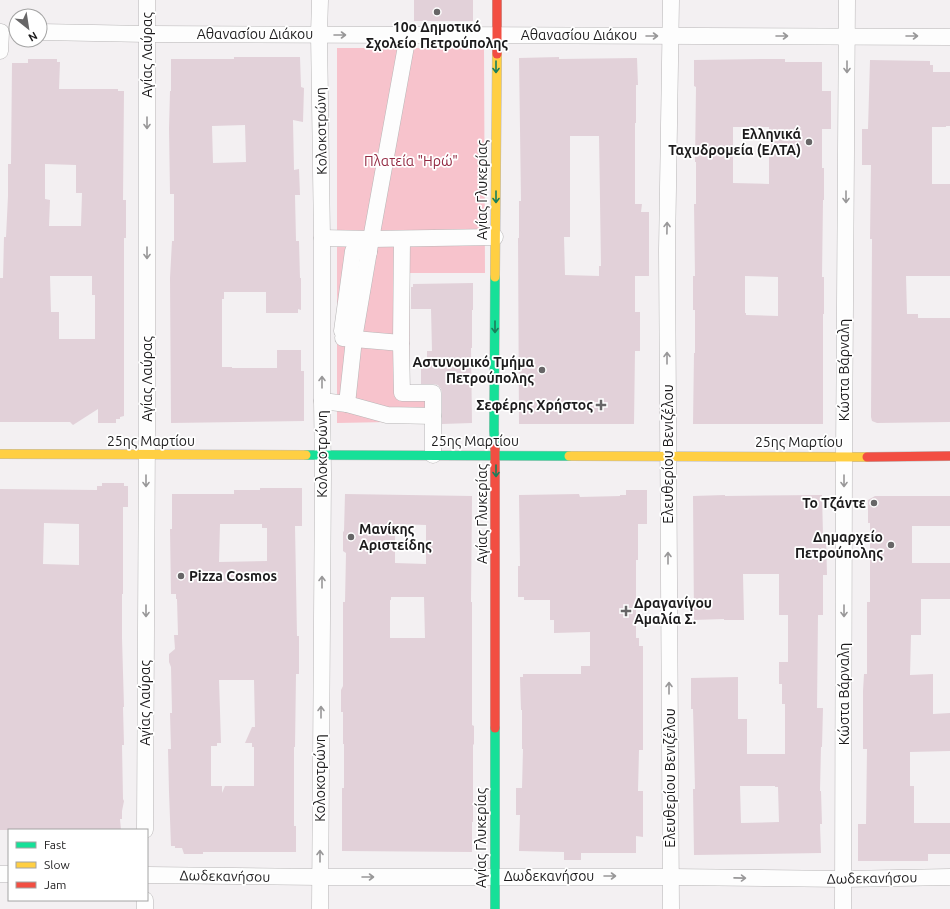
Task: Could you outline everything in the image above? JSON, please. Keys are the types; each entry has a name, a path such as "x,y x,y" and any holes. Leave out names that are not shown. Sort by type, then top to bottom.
{"main road":[{"name":"Αγίας Γλυκερίας","path":"495,909 496,456 494,431 497,0"},
{"name":"25ης Μαρτίου","path":"0,454 786,457 950,456"}],"street":[{"name":"Αγίας Λαύρας","path":"145,829 147,0"},
{"name":"Κολοκοτρώνη","path":"320,0 319,34 323,455 320,909"},
{"name":"Ελευθερίου Βενιζέλου","path":"671,0 667,250 671,909"},
{"name":"Κώστα Βάρναλη","path":"843,909 847,0"},
{"path":"0,51 6,32"},
{"name":"Αθανασίου Διάκου","path":"48,32 147,34 950,37"},
{"path":"370,246 408,35"},
{"path":"354,336 342,331 354,299 353,251 402,239 495,237"},
{"path":"322,238 370,246"},
{"path":"402,239 402,393 433,393 434,455"},
{"path":"322,298 354,299"},
{"path":"322,336 354,336 401,343"},
{"path":"347,404 354,336"},
{"path":"322,402 347,404 387,415 433,416"},
{"name":"Δωδεκανήσου","path":"148,876 495,876 844,879 950,877"}],"green space":[{"name":"Πλατεία \"Ηρώ\"","path":"337,48 484,48 485,273 410,273 409,388 440,388 440,421 337,423"}],"building":[{"path":"414,0 473,0 473,21 414,21"},
{"path":"234,57 300,57 301,87 304,88 303,122 293,120 294,170 299,169 300,195 295,195 296,241 299,241 301,278 301,310 298,309 298,313 266,313 266,292 224,292 224,299 222,299 222,367 277,368 277,350 301,350 301,371 304,371 304,421 171,423 170,278 172,241 174,241 174,194 170,194 169,128 171,59 234,59","holes":["245,125 246,162 213,163 212,126"]},
{"path":"519,58 637,58 638,85 636,85 635,123 635,204 642,204 641,212 649,212 649,276 635,276 635,312 640,312 640,351 635,351 634,424 519,424 518,238 519,201 521,201","holes":["570,136 599,136 601,266 599,266 599,276 565,275 564,237 570,237"]},
{"path":"28,59 57,59 57,62 60,62 59,89 118,89 118,91 124,91 123,200 126,200 126,238 124,238 124,416 120,417 120,419 116,419 116,423 98,423 98,409 73,425 70,422 0,422 0,278 3,278 4,237 6,237 8,164 11,164 12,63 28,63","holes":["45,164 76,165 76,193 82,193 81,226 49,226 50,200 45,199","50,276 92,276 92,295 95,295 95,339 59,339 59,312 51,312"]},
{"path":"785,59 785,62 822,62 822,91 831,91 831,129 822,129 822,168 824,168 822,277 824,277 823,424 693,424 695,310 693,310 693,276 695,276 694,204 696,204 696,87 694,86 694,60","holes":["733,127 769,127 769,184 733,183","745,276 778,277 778,316 746,315"]},
{"path":"870,60 930,61 930,65 933,65 933,72 950,72 950,126 932,127 932,184 950,184 950,276 906,276 907,314 918,314 918,318 950,318 950,422 877,423 872,421 871,417 871,165 862,165 862,129 868,129"},
{"path":"473,283 471,348 472,423 442,424 441,389 438,385 421,384 421,365 427,365 427,351 432,351 431,309 411,309 411,287 413,287 413,284"},
{"path":"102,483 124,483 124,486 128,486 128,507 123,507 122,638 124,745 122,745 124,801 122,819 120,819 121,829 0,830 0,489 97,490 97,486 102,486","holes":["44,523 79,524 79,565 43,564"]},
{"path":"260,488 302,488 302,526 295,526 297,636 299,636 299,674 296,674 294,747 294,826 296,826 296,852 203,852 203,854 184,854 182,848 175,848 175,846 171,846 169,792 168,749 171,749 170,713 172,713 171,667 169,662 169,654 175,649 174,635 178,635 177,599 176,594 171,594 170,529 172,529 172,494 234,494 234,490 260,490","holes":["220,524 262,524 262,528 267,528 267,561 219,562","219,680 254,680 255,727 252,727 245,743 252,743 252,747 254,747 254,786 225,786 222,793 222,786 211,786 211,746 217,746 217,743 221,743"]},
{"path":"626,490 647,490 647,524 638,524 638,560 636,560 636,638 639,638 639,646 643,646 643,750 639,750 638,791 643,791 643,837 636,836 636,853 581,853 581,860 564,860 564,852 519,851 520,815 516,815 516,788 522,788 523,749 520,677 523,677 523,674 581,674 581,666 590,666 590,632 554,633 554,620 550,620 550,600 524,600 524,597 518,597 518,566 520,566 519,495 579,494 580,497 620,496 626,495"},
{"path":"345,494 472,496 471,602 472,725 474,726 474,744 472,852 342,851 344,744 343,712 341,712 341,690 343,686 343,602 345,602 346,553 343,551","holes":["395,524 426,525 426,564 395,563","391,597 424,597 425,638 390,638"]},
{"path":"822,495 823,535 826,535 827,575 823,575 823,615 818,615 817,708 823,708 820,791 822,824 820,824 821,853 694,855 693,789 695,789 691,678 738,677 738,719 747,719 747,754 785,754 785,704 782,704 782,684 779,684 779,662 788,662 788,615 779,615 779,574 743,574 744,620 694,620 693,496","holes":["740,786 778,787 779,822 741,823"]},
{"path":"875,496 950,496 950,526 912,526 912,563 950,563 950,599 921,599 921,635 911,635 910,675 933,674 933,714 950,713 950,751 910,752 910,786 914,786 914,823 950,823 950,854 928,854 928,861 858,861 858,824 866,824 867,749 863,749 863,691 864,674 867,674 867,602 870,602 870,523 868,523 868,500"}],"traffic: fast":[{"path":"495,277 495,448"},
{"path":"306,455 569,456"},
{"path":"495,728 495,909"}],"traffic: slow":[{"path":"495,277 497,54"},
{"path":"0,454 306,455"},
{"path":"569,456 867,457"}],"traffic: jam":[{"path":"497,0 497,54"},
{"path":"495,448 495,728"},
{"path":"867,457 950,456"}],"place":[{"name":"10ο Δημοτικό Σχολείο Πετρούπολης","path":"437,12"},
{"name":"Ελληνικά Ταχυδρομεία (ΕΛΤΑ)","path":"809,142"},
{"name":"Αστυνομικό Τμήμα Πετρούπολης","path":"542,370"},
{"name":"Σεφέρης Χρήστος","path":"601,405"},
{"name":"Το Τζάντε","path":"874,503"},
{"name":"Μανίκης Αριστείδης","path":"351,537"},
{"name":"Δημαρχείο Πετρούπολης","path":"891,545"},
{"name":"Pizza Cosmos","path":"181,576"},
{"name":"Δραγανίγου Αμαλία Σ.","path":"626,611"}]}
